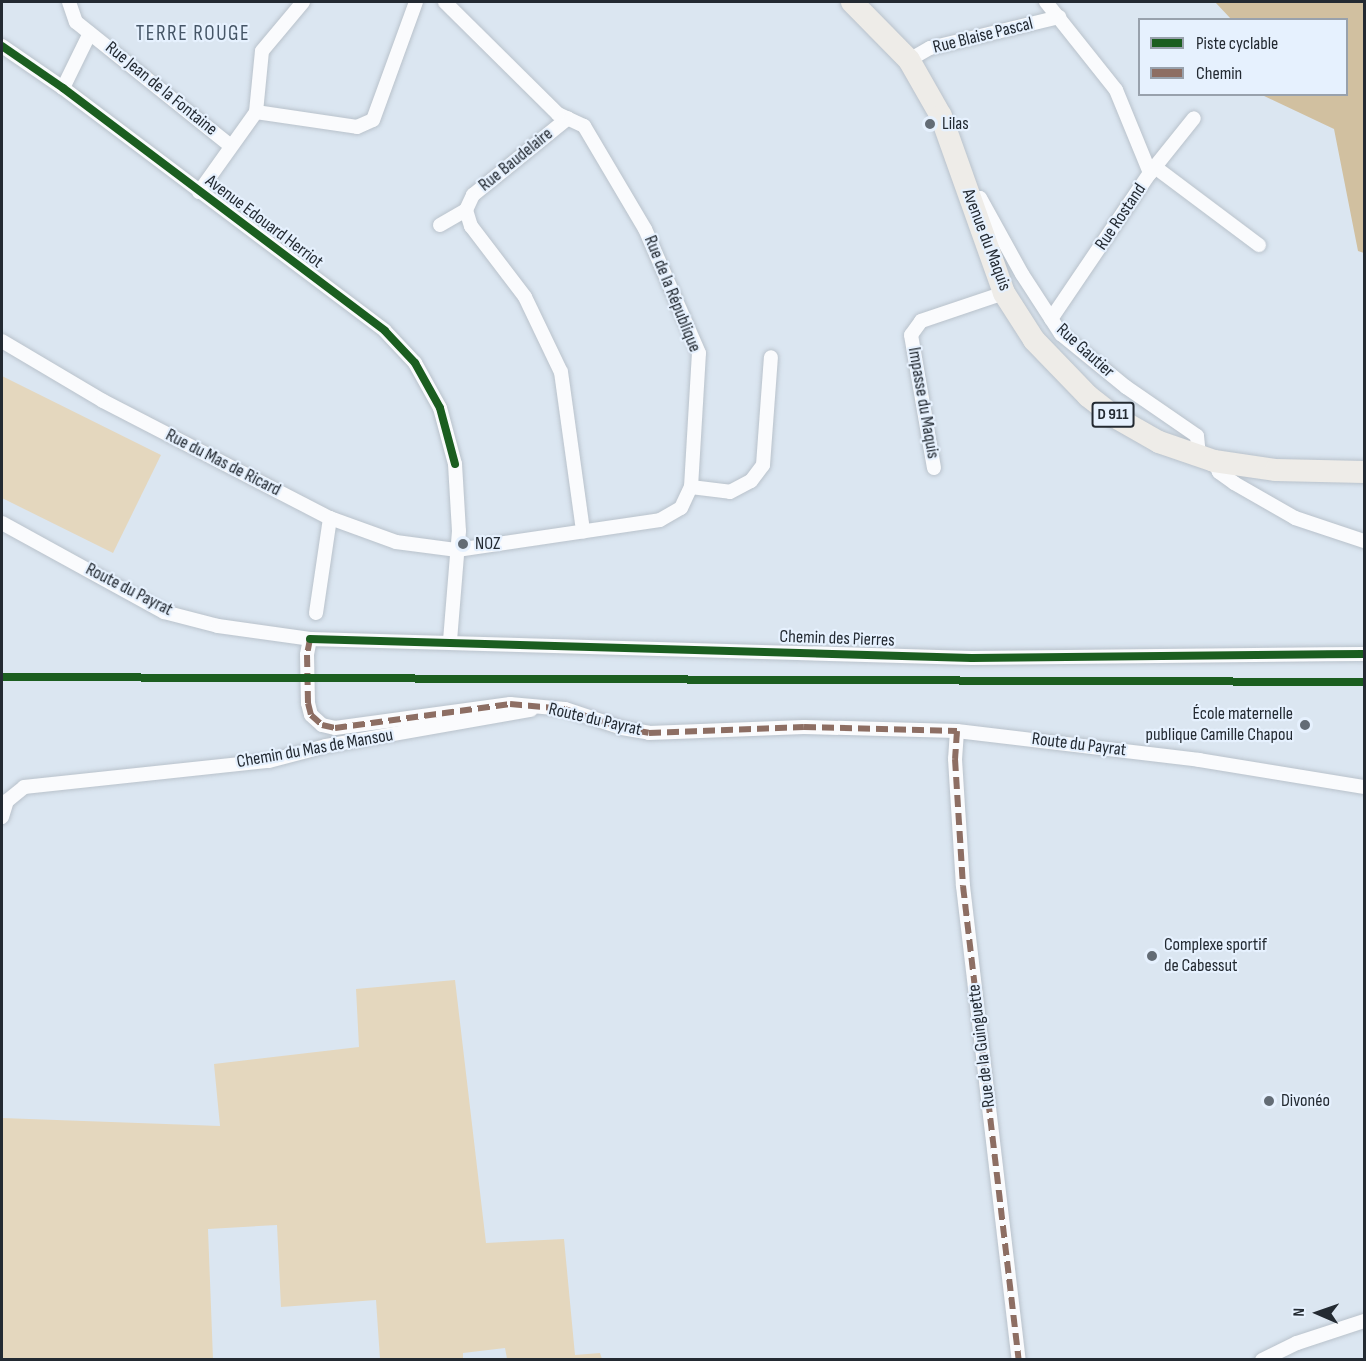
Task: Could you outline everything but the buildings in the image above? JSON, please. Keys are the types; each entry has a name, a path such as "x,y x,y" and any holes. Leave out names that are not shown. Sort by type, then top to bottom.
{"main road":[{"name":"D 911","path":"852,2 909,60"},
{"name":"Avenue du Maquis","path":"909,60 941,116 1004,292 1034,340 1088,396 1115,417 1159,442 1207,459 1276,470 1365,472"}],"street":[{"name":"Rue Jean de la Fontaine","path":"69,2 76,22 231,146"},
{"path":"199,192 256,112 262,51 303,2"},
{"path":"256,112 357,127 373,120 416,2"},
{"name":"Rue de la République","path":"445,2 558,114 584,126 645,229 699,353 691,487 681,508 660,520 457,550"},
{"path":"1046,2 1116,90 1153,170 1258,245"},
{"name":"Rue Blaise Pascal","path":"909,60 930,48 1059,17"},
{"name":"Rue Jean de la Fontaine","path":"63,88 90,33"},
{"name":"Avenue Edouard Herriot","path":"2,46 63,88 385,331 415,363 440,408 455,464 459,509 450,641"},
{"name":"Rue Baudelaire","path":"440,225 466,210 473,195 568,118"},
{"name":"Rue Rostand","path":"1051,319 1153,170 1194,118"},
{"name":"Rue Gautier","path":"971,201 980,198 1022,274 1061,334 1110,374 1197,436 1207,459"},
{"path":"466,210 471,226 525,297 561,372 583,531"},
{"name":"Impasse du Maquis","path":"934,468 911,335 921,321 1004,292"},
{"name":"Rue du Mas de Ricard","path":"2,340 103,401 330,518 396,542 457,550"},
{"path":"691,487 730,492 751,481 763,465 771,357"},
{"path":"1207,459 1234,483 1295,518 1365,541"},
{"path":"316,613 330,518"},
{"name":"Route du Payrat","path":"2,523 164,612 218,626 310,639 307,655 308,703 311,715 322,725 335,728 510,704 565,709 622,728 649,733 804,727 957,731 1199,760 1365,787"},
{"name":"Chemin des Pierres","path":"310,639 450,641 972,658 1365,654"},
{"name":"Chemin du Mas de Mansou","path":"2,817 7,801 24,786 269,761 326,746 527,712 535,707"},
{"name":"Rue de la Guinguette","path":"957,731 955,759 963,886 1020,1359"},
{"path":"1262,1359 1297,1344 1365,1321"}],"shaded area":[{"path":"1215,2 1364,2 1364,253 1358,251 1334,129 1264,96 1348,96 1348,18 1230,18"},
{"path":"2,376 161,455 113,553 2,498"},
{"path":"455,980 486,1243 564,1239 575,1355 600,1353 602,1359 507,1359 505,1348 463,1353 463,1359 380,1359 376,1300 281,1307 277,1225 208,1229 213,1359 2,1359 2,1118 220,1126 214,1064 359,1047 356,989"}],"marked path":[{"path":"310,639 307,655 308,703 311,715 322,725 335,728 510,704 565,709 622,728 649,733 804,727 957,731 955,759 963,886 1019,1360"}],"cycle path":[{"path":"2,46 63,88 385,331 415,363 440,408 455,464"},
{"path":"310,639 972,658 1364,654"},
{"path":"2,677 1364,682"}],"place":[{"name":"Lilas","path":"930,124"},
{"name":"NOZ","path":"463,544"},
{"name":"École maternelle publique Camille Chapou","path":"1305,725"},
{"name":"Complexe sportif de Cabessut","path":"1152,956"},
{"name":"Divonéo","path":"1269,1101"}],"district":[{"name":"TERRE ROUGE","path":"193,34"}]}
